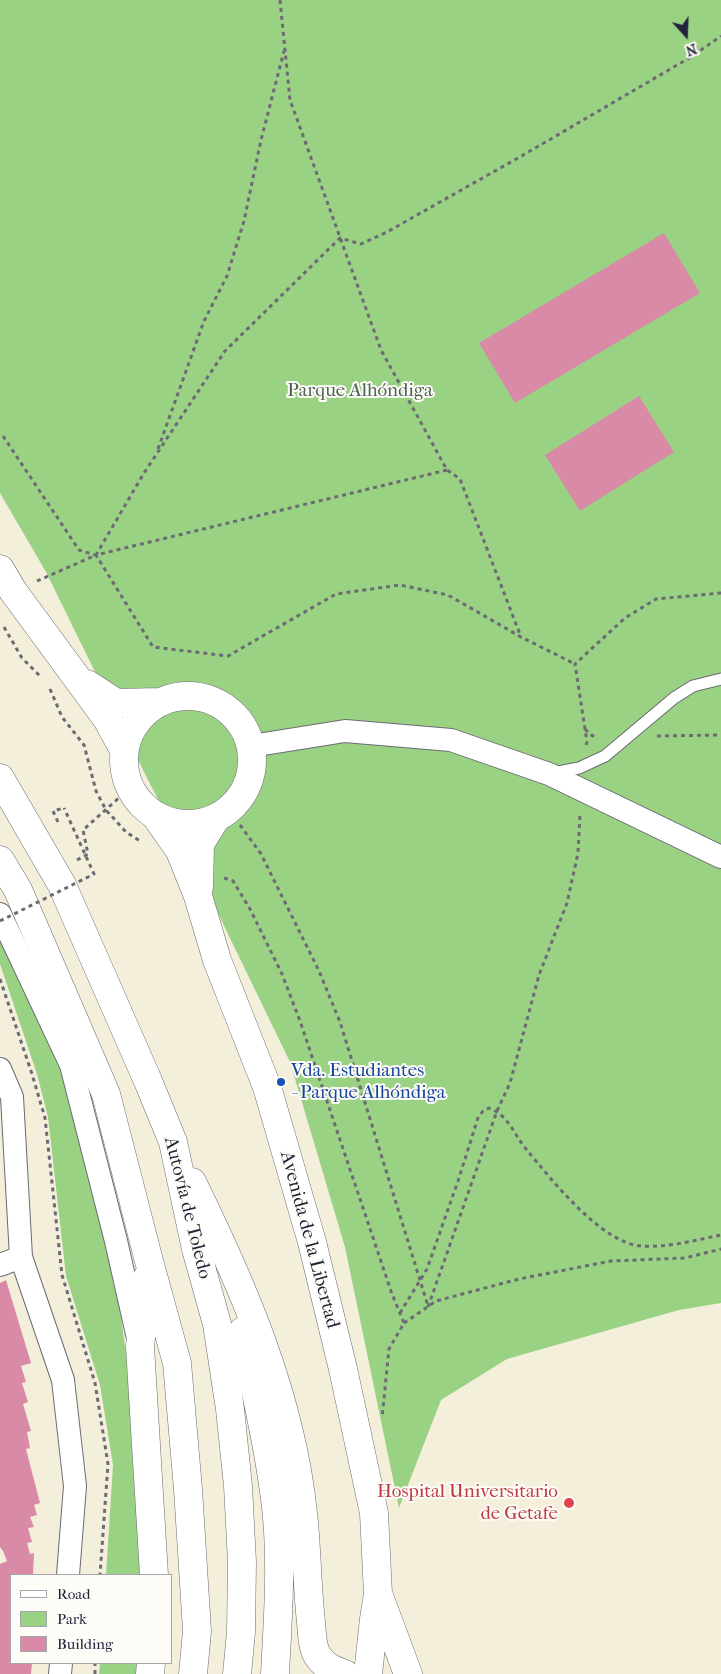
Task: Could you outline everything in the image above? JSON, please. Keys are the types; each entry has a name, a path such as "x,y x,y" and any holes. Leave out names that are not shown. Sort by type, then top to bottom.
{"main road":[{"path":"7,580 107,719 124,750"},
{"path":"77,678 116,703 160,702"},
{"path":"178,696 198,696 216,702 232,713 244,728 251,746 252,768 246,788 222,813 195,823 175,822 155,815 141,804 130,788 124,770 124,750 131,730 143,714 160,702 178,696"},
{"name":"Autovía de Toledo","path":"0,778 62,885 173,1142 196,1249 217,1324 230,1409 238,1486 242,1562 237,1674"},
{"name":"Avenida de la Libertad","path":"198,896 200,844 222,813"},
{"name":"Avenida de la Libertad","path":"155,815 180,851 198,896 217,960 267,1087 312,1242 343,1369 374,1513 378,1594 368,1674"},
{"path":"0,860 18,890 106,1094 177,1363 188,1489 197,1631 194,1674"},
{"path":"173,1142 228,1256 264,1347 281,1398 301,1494 306,1537 308,1591 316,1654 331,1669 344,1674"},
{"path":"228,1256 266,1441 276,1508 280,1591 275,1674"},
{"path":"149,1261 140,1347 154,1574"},
{"name":"Avenida de la Libertad","path":"378,1594 408,1674"}],"street":[{"path":"251,746 345,731 451,740 549,774 579,778 721,857"},
{"path":"0,914 71,1065 116,1241 140,1347"},
{"path":"0,1069 6,1099 21,1257 63,1380 75,1486 68,1574"},
{"path":"0,1265 21,1257"}],"lane":[{"path":"579,778 674,698 693,686 721,679"}],"path":[{"path":"280,0 290,100 381,350 447,470 460,479 521,637"},
{"path":"340,238 361,244 386,232 525,154 683,61 721,36"},
{"path":"156,455 204,321 227,276 244,221 261,140 285,48"},
{"path":"96,555 156,455 225,351 340,238"},
{"path":"3,436 79,550 96,555 153,647 228,656 336,594 400,585 448,595 521,637 575,664"},
{"path":"7,580 96,555 447,470"},
{"path":"575,664 625,618 656,599 721,593"},
{"path":"428,1307 497,1111 510,1083 539,975 567,903 578,854 579,778 587,742 575,664"},
{"path":"629,737 721,735"},
{"path":"73,852 76,861 88,854 83,830 130,788"},
{"path":"0,921 94,874 64,808 53,811 61,828"},
{"path":"222,813 261,854 323,980 340,1022 428,1307"},
{"path":"0,979 45,1118 62,1275 95,1383 108,1464 100,1574"},
{"path":"400,1313 427,1269 478,1118 483,1111 489,1108 497,1111 507,1119 525,1148 568,1198 605,1232 618,1239 642,1246 670,1244 721,1235"},
{"path":"404,1323 436,1301 519,1279 611,1262 685,1258 721,1249"}],"green space":[{"name":"Parque Alhóndiga","path":"0,0 721,0 721,1303 679,1310 507,1359 441,1400 399,1508 345,1247 290,1062 213,903 149,782 46,572 0,493"},
{"path":"0,930 67,1076 112,1254 130,1381 141,1574 106,1574 113,1465 100,1385 66,1276 48,1117 37,1074 0,964"},
{"path":"100,1664 138,1664 136,1674 99,1674"}],"building":[{"path":"664,233 700,293 515,403 479,343"},
{"path":"639,396 674,452 580,511 545,455"},
{"path":"6,1280 31,1363 21,1366 26,1382 22,1383 28,1402 23,1404 31,1431 27,1432 30,1448 26,1449 40,1503 34,1505 37,1515 30,1517 34,1527 28,1528 32,1542 27,1543 30,1554 34,1553 33,1574 10,1574 10,1664 32,1664 31,1674 0,1674 0,1564 7,1561 0,1547 0,1283"}],"place":[{"name":"Vda. Estudiantes - Parque Alhóndiga","path":"281,1082"},
{"name":"Hospital Universitario de Getafe","path":"569,1503"}]}
